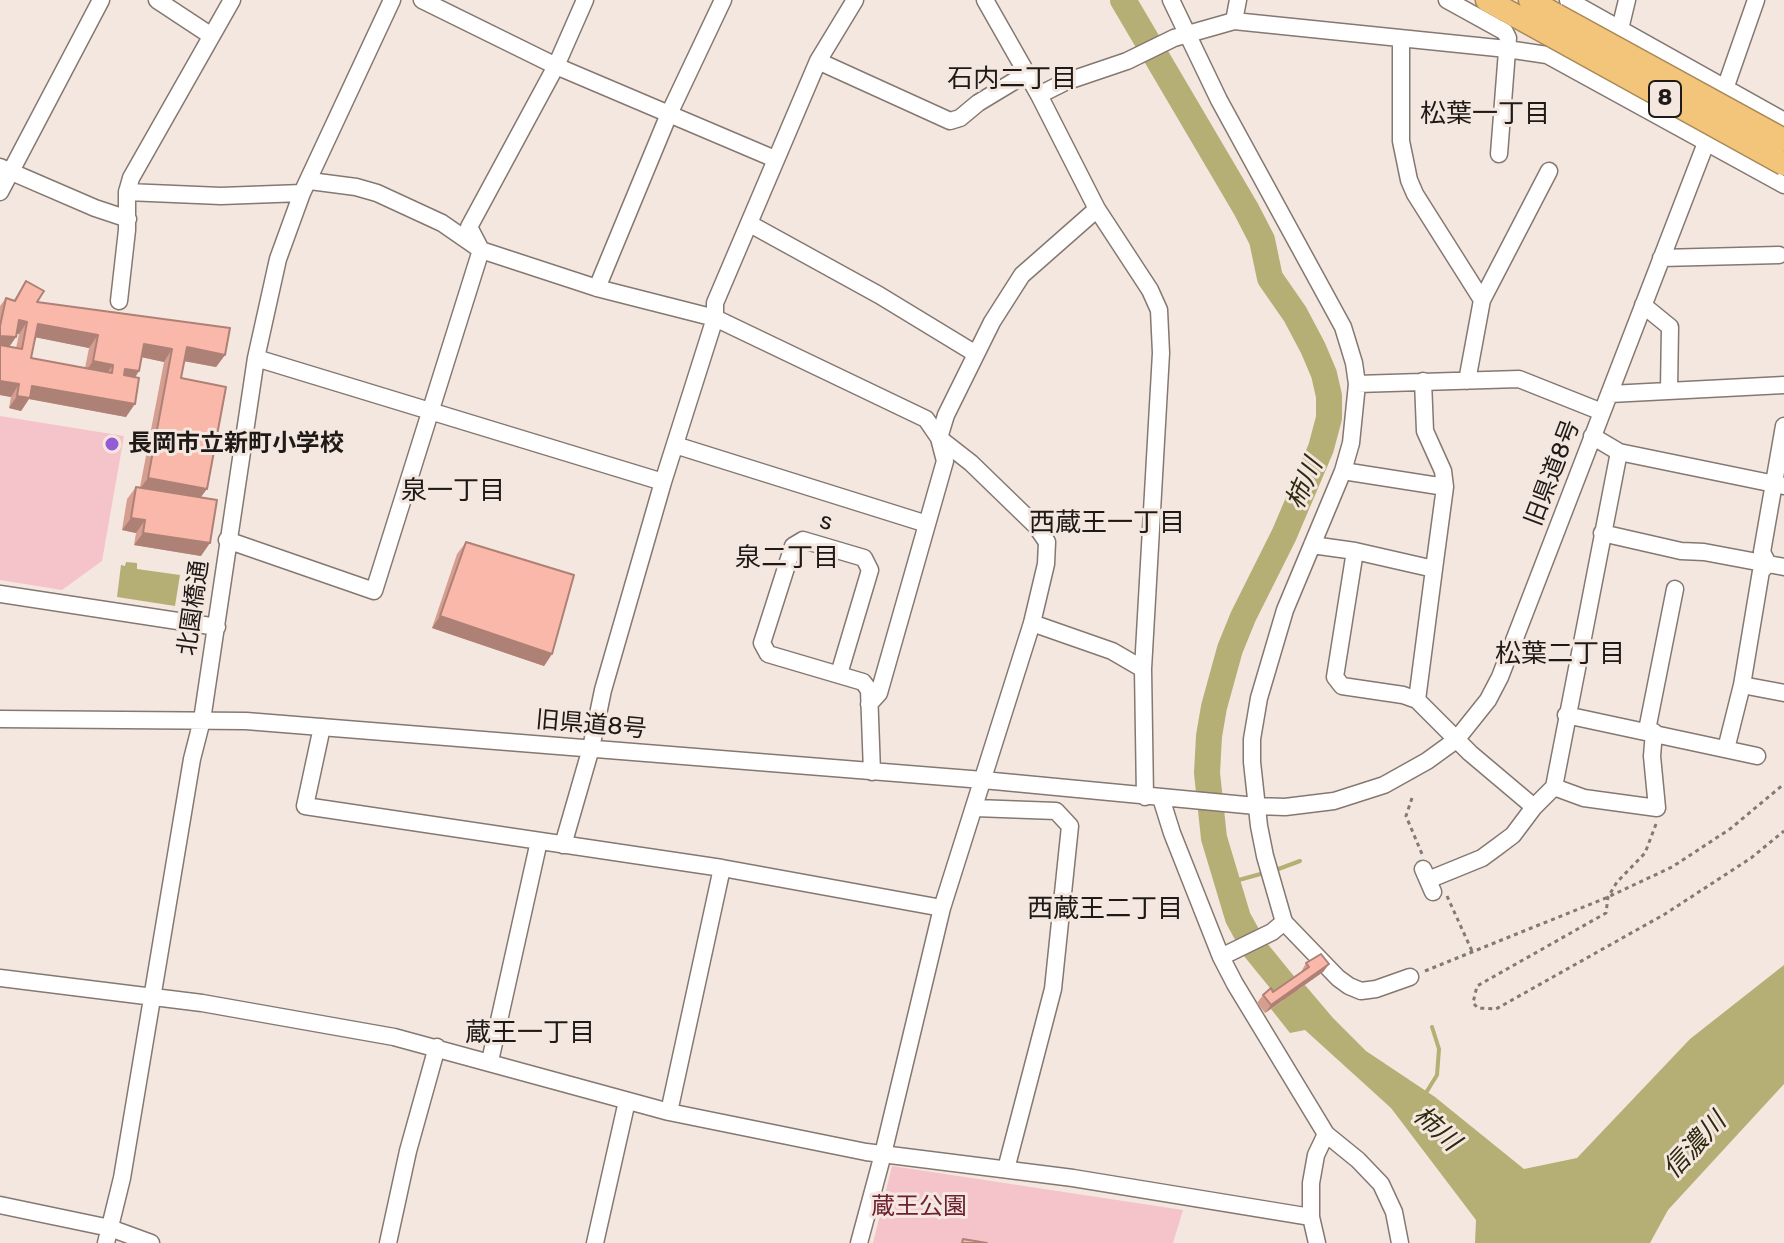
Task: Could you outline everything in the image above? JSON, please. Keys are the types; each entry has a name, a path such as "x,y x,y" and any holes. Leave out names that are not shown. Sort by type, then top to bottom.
{"highway":[{"name":"8","path":"1487,0 1557,16 1784,164"},
{"name":"8","path":"1530,0 1784,140"}],"street":[{"path":"0,192 5,169 101,0"},
{"path":"157,0 210,35"},
{"path":"119,301 128,219 127,192 135,170 232,0"},
{"name":"北園橋通","path":"108,1236 122,1178 192,759 202,720 256,358 278,259 306,187 392,0"},
{"path":"422,0 556,66 775,159"},
{"path":"227,540 374,591 481,250 469,227 556,66 585,0"},
{"path":"597,288 669,114 723,0"},
{"path":"563,845 591,748 603,690 663,482 715,318 715,303 818,61 855,0"},
{"path":"985,0 1039,95 1097,209 1150,290 1159,310 1161,320 1143,669 1161,798 1172,833 1226,955 1235,984 1326,1134 1381,1184 1394,1212 1400,1243"},
{"path":"1171,0 1181,37 1219,100 1343,327 1357,384 1356,415 1343,471 1285,610 1259,698 1252,739 1251,806 1273,887 1278,927 1349,986 1361,991 1410,977"},
{"path":"1234,21 1238,0"},
{"path":"1447,0 1505,32 1508,38 1499,154"},
{"path":"1620,29 1627,0"},
{"name":"旧県道8号","path":"0,719 202,720 322,727 983,780 1251,806 1285,807 1352,797 1408,773 1456,740 1488,700 1500,677 1706,143 1756,0"},
{"path":"1557,16 1620,29 1784,121"},
{"path":"1039,95 1181,37 1234,21 1507,49 1547,55 1784,185"},
{"path":"1401,39 1401,141 1409,180 1482,300"},
{"path":"818,61 950,121 960,118 978,103 1026,74"},
{"path":"5,169 128,219"},
{"path":"1467,381 1482,300 1549,171"},
{"path":"127,192 221,196 306,187 356,187 377,193 442,223 481,250 597,288 715,318 926,419 939,438 971,463 1036,526 1047,542 1046,564 1032,623 942,908 859,1243"},
{"path":"872,772 869,704 879,693 945,461 939,438 946,415 976,354 1022,275 1097,209"},
{"path":"750,224 879,295 976,354"},
{"path":"1661,258 1779,255"},
{"path":"1643,305 1670,327 1669,390"},
{"path":"256,358 663,482"},
{"path":"1357,384 1519,379 1602,412"},
{"path":"1417,700 1445,487 1443,471 1425,431 1423,381"},
{"path":"1610,394 1784,385"},
{"path":"1776,565 1762,552 1778,485 1784,426"},
{"path":"1592,436 1619,452 1778,485"},
{"path":"675,445 927,524"},
{"path":"1428,881 1482,858 1497,847 1513,835 1554,787 1619,452"},
{"path":"1343,471 1445,487"},
{"path":"1602,533 1681,551 1776,565"},
{"name":"s","path":"839,674 870,570 864,558 803,540 793,546 762,643 768,654 863,682 869,690 869,704"},
{"path":"1312,545 1355,551 1434,569"},
{"path":"1355,551 1335,677 1342,686 1417,700 1456,740 1534,807"},
{"path":"1726,749 1742,685 1761,571 1776,565"},
{"path":"1554,787 1584,798 1657,808 1651,731 1675,589"},
{"path":"0,594 217,627"},
{"path":"1032,623 1112,651 1143,669"},
{"path":"1742,685 1784,693"},
{"path":"1566,715 1757,756"},
{"path":"322,727 305,806 722,868 942,908"},
{"path":"975,808 1056,811 1070,826 1053,989 1006,1169"},
{"path":"490,1061 539,841"},
{"path":"669,1112 722,868"},
{"path":"1226,955 1278,927"},
{"path":"0,978 281,1016 437,1047 669,1112 883,1154 1153,1190 1311,1217"},
{"path":"388,1243 408,1151 437,1047"},
{"path":"595,1243 627,1101"},
{"path":"1317,1243 1311,1217 1311,1183 1316,1155 1326,1134"},
{"path":"0,1205 108,1236 151,1243"}],"path":[{"path":"1410,977 1608,897 1672,867 1730,829 1784,784"},
{"path":"1412,798 1406,816 1424,859 1428,881"},
{"path":"1657,808 1653,834 1645,853 1617,882 1608,897 1606,913 1477,986 1473,1003 1485,1010 1496,1009 1665,914 1751,858 1784,831"},
{"path":"1456,914 1472,952"}],"green space":[{"path":"0,416 124,436 102,561 62,590 0,580"},
{"name":"蔵王公園","path":"892,1166 1183,1210 1173,1243 873,1243"}],"water":[{"path":"126,562 137,563 137,569 180,575 175,606 117,597 121,565 125,566"},
{"name":"信濃川","path":"1784,965 1784,1084 1668,1210 1650,1243 1475,1243 1476,1220 1391,1108 1305,1030 1290,1033 1271,1009 1305,985 1366,1051 1435,1097 1524,1169 1577,1158 1690,1039"}],"building":[{"path":"26,281 44,291 37,302 230,328 225,355 187,347 181,378 226,387 207,489 148,478 172,349 144,344 139,371 125,369 124,375 139,378 135,404 32,386 30,398 17,396 19,384 0,381 0,345 22,349 27,322 19,320 16,337 0,336 6,298 15,301","holes":["38,324 98,335 93,361 113,365 112,373 31,358"]},
{"path":"136,487 217,500 210,543 143,533 145,520 131,518"},
{"path":"466,542 574,575 552,654 440,616"},
{"path":"1321,954 1329,964 1271,1005 1263,995 1271,988 1273,992 1309,967 1306,963"},
{"path":"963,1239 987,1243 962,1243"}],"waterway":[{"name":"柿川","path":"1123,0 1246,209 1262,240 1270,278 1295,314 1313,348 1329,396 1329,418 1321,448 1230,649 1209,736 1207,773 1214,838 1238,918 1255,949 1286,987"},
{"path":"1273,871 1300,861"},
{"path":"1228,883 1264,873"},
{"path":"1424,1096 1437,1075 1439,1049 1432,1027"}],"place":[{"name":"長岡市立新町小学校","path":"112,444"}],"district":[{"name":"石内二丁目","path":"1012,79"},
{"name":"松葉一丁目","path":"1485,114"},
{"name":"泉一丁目","path":"453,491"},
{"name":"西蔵王一丁目","path":"1107,523"},
{"name":"泉二丁目","path":"787,558"},
{"name":"松葉二丁目","path":"1560,654"},
{"name":"西蔵王二丁目","path":"1105,909"},
{"name":"蔵王一丁目","path":"530,1033"}]}
